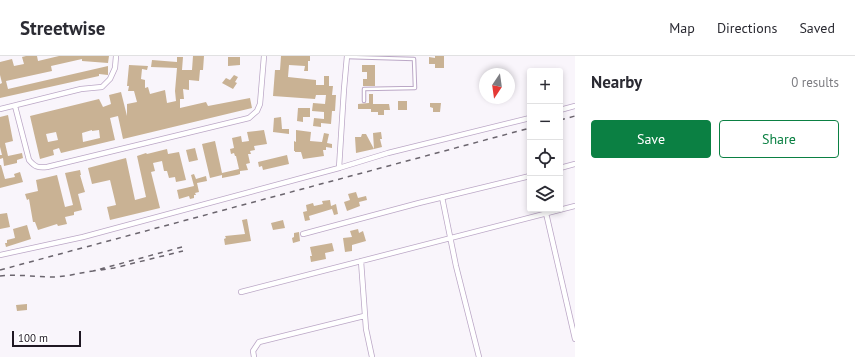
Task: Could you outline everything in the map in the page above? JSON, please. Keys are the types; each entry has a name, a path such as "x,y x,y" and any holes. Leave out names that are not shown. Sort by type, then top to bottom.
{"street":[{"path":"0,109 81,89 102,86 110,79 115,68 116,56"},
{"path":"15,106 29,160 34,166 40,168 47,167 249,118 257,111 260,104 264,56"},
{"path":"339,168 347,57"},
{"path":"563,109 575,106"},
{"path":"0,255 83,237 339,168 388,153 527,119"},
{"path":"563,167 575,164"},
{"path":"303,234 442,197 527,177"},
{"path":"442,197 450,238 479,357"},
{"path":"241,292 575,206"},
{"path":"546,213 575,339"},
{"path":"361,260 364,316 372,357"},
{"path":"254,357 253,352 259,342 364,316"}],"lane":[{"path":"347,57 414,59 415,88 364,89 364,101"}],"building":[{"path":"37,56 38,61 59,56 109,56 108,63 82,61 82,59 51,66 52,71 6,81 8,89 108,66 108,75 99,74 99,76 0,98 0,84 2,83 0,75 0,62 12,59 14,66 24,64 22,57"},
{"path":"193,56 204,56 203,70 200,70 199,81 189,80 189,90 183,89 184,99 180,99 180,108 206,102 208,106 250,98 252,108 123,139 118,116 110,118 115,140 61,153 59,148 53,150 54,155 40,159 30,116 99,99 103,107 111,104 109,95 121,92 127,116 127,104 137,102 134,91 128,91 129,65 148,66 147,70 142,69 141,79 145,80 145,88 148,87 150,94 165,90 167,103 176,101 175,91 177,68 151,67 152,60 177,62 177,57 183,57 182,70 192,70","holes":["92,130 99,130 100,138 83,142 82,133","56,132 58,140 48,142 46,134"]},
{"path":"281,56 310,56 310,61 308,61 308,71 304,71 305,66 289,65 288,77 316,80 316,85 324,85 324,76 329,76 329,86 333,86 332,95 336,95 335,111 332,111 331,124 321,123 321,127 313,126 314,118 324,119 324,112 312,111 313,103 325,104 326,95 316,95 315,99 273,96 275,70 280,70"},
{"path":"435,56 444,56 444,68 435,68 435,64 429,64 429,57 435,58"},
{"path":"228,57 240,57 240,65 228,66"},
{"path":"362,65 375,65 375,86 363,86 363,79 367,79 367,72 362,72"},
{"path":"234,75 238,77 235,82 237,83 233,89 222,83 226,78 230,80"},
{"path":"369,94 373,94 373,104 389,104 390,110 384,110 384,115 378,115 378,112 371,112 371,109 358,109 358,104 369,103"},
{"path":"398,101 407,101 407,110 398,110"},
{"path":"430,103 441,103 440,112 433,112 433,108 430,107"},
{"path":"298,108 310,108 310,117 303,117 303,122 297,121"},
{"path":"8,115 13,141 5,143 8,156 22,153 23,158 17,160 17,163 4,166 3,158 0,159 0,155 2,155 0,147 0,117"},
{"path":"281,117 282,129 289,129 289,134 273,132 274,118"},
{"path":"264,130 267,144 254,146 255,150 250,151 251,154 248,154 250,163 246,164 248,170 240,171 240,174 237,175 222,178 222,175 210,178 202,144 215,141 222,173 239,169 236,156 234,153 231,154 230,149 234,148 232,138 241,136 242,142 249,141 247,132"},
{"path":"296,130 311,132 310,141 322,142 324,133 329,134 327,143 332,144 332,148 326,147 326,150 323,150 324,156 303,159 301,152 294,151"},
{"path":"381,132 382,139 380,139 382,147 374,149 373,133"},
{"path":"362,134 366,134 374,149 356,153 355,137 361,137"},
{"path":"195,148 198,160 189,162 186,150"},
{"path":"167,149 168,154 179,152 186,180 176,182 175,177 169,178 167,171 164,171 162,161 153,163 155,171 151,172 160,208 110,220 107,207 116,205 110,180 92,184 88,168 126,158 135,200 146,197 137,156"},
{"path":"287,155 289,164 263,170 262,166 259,167 258,162"},
{"path":"0,165 5,179 15,177 14,174 20,172 23,182 0,188"},
{"path":"80,170 85,192 78,194 82,210 74,212 74,215 65,217 67,224 58,226 57,224 38,230 35,222 33,222 29,199 27,200 25,194 38,191 36,180 57,175 65,207 73,205 65,173"},
{"path":"194,174 196,179 206,176 207,181 197,183 199,192 195,193 196,195 194,195 194,198 190,199 189,196 179,199 177,190 194,186 191,175"},
{"path":"356,192 358,198 366,196 367,200 359,202 360,206 347,211 344,202 350,200 348,194"},
{"path":"330,200 331,206 336,204 338,214 334,215 332,209 309,216 310,220 305,221 303,212 307,211 306,205 313,203 314,206 323,204 322,201"},
{"path":"7,213 10,227 0,229 0,214"},
{"path":"247,219 251,241 225,245 225,236 245,234 242,220"},
{"path":"283,220 285,228 273,230 271,223"},
{"path":"27,225 31,239 6,247 5,243 7,243 7,240 15,238 13,229"},
{"path":"358,229 359,233 363,231 366,241 352,245 352,251 345,252 343,238 352,237 350,231"},
{"path":"299,232 300,241 293,243 292,238 294,237 294,233"},
{"path":"332,243 334,251 325,253 326,259 311,262 310,256 312,256 310,247"},
{"path":"27,304 27,310 17,311 16,305"}],"railway":[{"path":"563,119 575,116"},
{"path":"0,270 527,129"},
{"path":"182,247 93,271 114,268 183,251"},
{"path":"0,276 14,275 56,277 93,271"}]}
